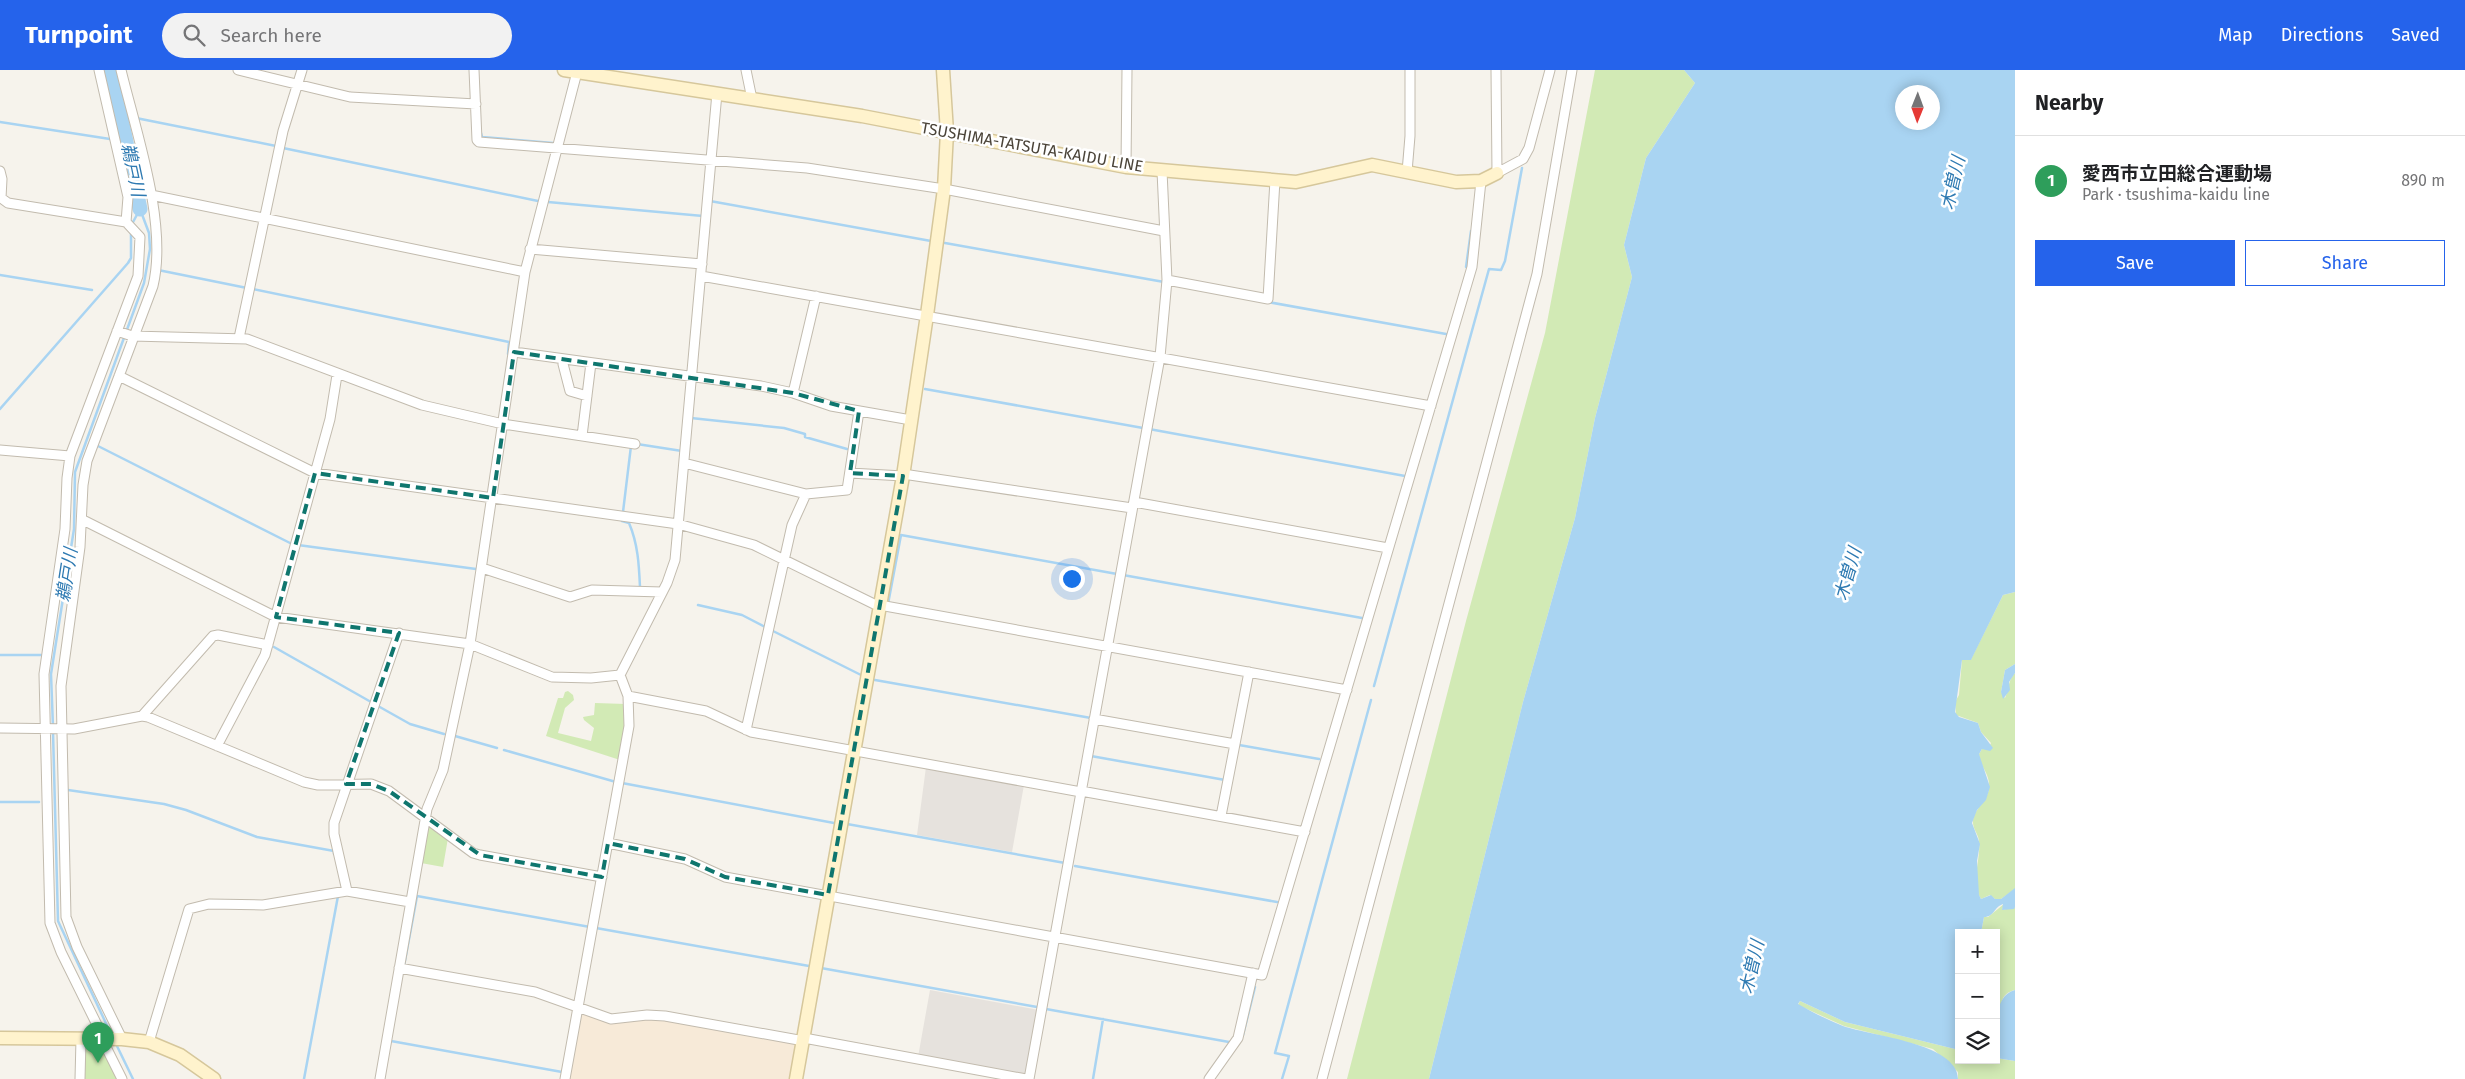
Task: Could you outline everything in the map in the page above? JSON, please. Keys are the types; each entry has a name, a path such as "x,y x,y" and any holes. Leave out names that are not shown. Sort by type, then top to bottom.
{"main road":[{"path":"796,1079 903,475 927,315 944,189 947,132 943,70"},
{"name":"TSUSHIMA-TATSUTA-KAIDU LINE","path":"573,71 947,132 1126,167 1162,171 1296,182 1372,165 1456,182 1481,181 1497,173"},
{"path":"0,1038 122,1039 149,1042 180,1055 214,1079"}],"street":[{"path":"99,70 128,197 130,226"},
{"path":"121,70 151,196 157,230 157,265 152,286 88,461 83,486 83,520 62,674 61,729 66,917 77,947 122,1039"},
{"path":"238,70 350,97 476,104"},
{"path":"239,338 283,131 302,70"},
{"path":"474,70 477,140 479,142 558,146 807,168 944,189 1164,231"},
{"path":"746,70 752,99"},
{"path":"1126,167 1127,70"},
{"path":"1406,172 1410,136 1410,70"},
{"path":"1496,70 1497,173 1523,159 1528,148 1550,70"},
{"path":"1322,1079 1537,274 1572,70"},
{"path":"380,1079 425,819 443,770 470,644 493,498 524,272 558,146 573,71"},
{"path":"565,1079 629,726 628,696 620,675 676,560 717,93"},
{"path":"0,171 2,198 8,204 130,226 140,237 138,276 70,456 66,478 65,530 44,674 50,923 61,952 122,1079"},
{"path":"399,968 535,992 578,1009 611,1019 647,1015 665,1016 1028,1079 1056,936 1160,357 1167,280 1162,171"},
{"path":"1167,280 1268,299 1274,180"},
{"path":"608,843 685,859 725,877 1262,975 1472,267 1481,181"},
{"path":"151,196 524,272"},
{"path":"530,249 702,264"},
{"path":"701,276 1430,406"},
{"path":"793,393 816,296"},
{"path":"117,331 133,336 247,339 338,375 422,405 503,424 635,444"},
{"path":"514,352 793,393 831,406 911,420"},
{"path":"564,359 570,391 587,396"},
{"path":"582,436 592,363"},
{"path":"217,746 261,665 268,645 330,419 338,375"},
{"path":"119,376 315,473 678,524 754,545 880,606 1347,690"},
{"path":"684,463 806,494 847,490 852,447 859,411"},
{"path":"0,450 70,456"},
{"path":"850,473 903,475 1133,505 1388,548"},
{"path":"746,730 792,525 806,494"},
{"path":"83,520 276,617 470,644 552,677 590,678 620,675"},
{"path":"482,568 570,597 592,590 662,592"},
{"path":"347,891 333,826 399,633"},
{"path":"142,716 213,636 218,635 268,645"},
{"path":"1221,816 1249,672"},
{"path":"628,696 706,711 746,730 854,752 1304,832"},
{"path":"0,728 74,728 142,716 304,782 371,784 389,791 425,819 480,855 602,877"},
{"path":"1094,719 1235,744"},
{"path":"149,1042 189,908 210,904 262,905 347,891 410,902"},
{"path":"1209,1079 1238,1038 1253,973"},
{"path":"80,1079 81,1039"}],"highlighted area":[{"path":"514,352 793,393 859,411 850,473 903,476 828,895 725,877 685,859 608,843 602,877 480,855 389,791 371,784 346,784 399,633 276,617 315,473 493,498"}],"shaded area":[{"path":"926,767 1024,785 1012,852 917,835"},
{"path":"930,990 1039,1010 1026,1076 918,1057"},
{"path":"581,1012 614,1022 647,1017 797,1042 790,1079 568,1079"}],"green space":[{"path":"1595,70 1684,70 1695,83 1646,158 1624,245 1632,277 1595,418 1575,518 1523,702 1429,1079 1347,1079 1466,621 1545,333"},
{"path":"2015,592 2015,664 2005,670 2001,692 2005,698 2015,673 2015,889 2001,899 1995,899 1990,895 1981,899 1976,885 1979,842 1973,820 1976,811 1987,796 1989,786 1988,777 1979,754 1982,749 1988,749 1991,743 1981,732 1978,723 1956,715 1955,702 1959,695 1962,660 1971,659 2003,595"},
{"path":"568,691 573,695 574,700 565,708 558,733 591,741 594,728 583,717 594,715 595,703 626,704 627,725 620,760 546,736 558,698 563,698 565,692"},
{"path":"428,824 448,838 443,867 421,863"},
{"path":"2004,904 2002,910 2015,907 2015,990 2006,994 2000,1006 2000,929 1982,929 1984,917 1988,917"},
{"path":"1800,1001 1845,1022 1955,1049 1955,1064 2000,1064 2000,1059 2015,1061 2015,1079 1958,1079 1958,1072 1933,1049 1844,1026 1798,1005"},
{"path":"85,1047 103,1047 119,1079 85,1079"}],"water":[{"name":"木曽川","path":"1684,70 2015,70 2015,592 2003,595 1971,660 1962,660 1955,712 1959,717 1978,723 1981,732 1993,748 1990,751 1982,749 1979,754 1990,787 1986,800 1977,810 1972,823 1980,844 1977,861 1979,895 1981,899 1991,895 1995,899 2001,899 2015,888 2015,907 2014,909 2002,910 2003,904 1998,907 1990,915 1984,917 1982,929 1955,929 1955,1049 1845,1022 1800,1001 1798,1004 1843,1026 1929,1049 1944,1057 1954,1067 1958,1079 1429,1079 1523,702 1575,518 1595,418 1632,277 1624,245 1646,158 1695,83"},
{"path":"2015,664 2015,673 2009,682 2010,690 2003,699 2001,692 2005,670"},
{"path":"2015,990 2015,1061 2000,1059 2000,1004 2007,994"}],"waterway":[{"name":"鵜戸川","path":"111,70 140,209"},
{"path":"136,118 276,146"},
{"path":"0,122 110,139"},
{"path":"481,133 482,137 553,143"},
{"path":"283,148 538,201"},
{"path":"1374,686 1489,269 1501,270 1505,261 1522,168"},
{"path":"710,201 931,241"},
{"path":"548,202 703,216"},
{"path":"132,224 140,209"},
{"name":"鵜戸川","path":"53,727 51,674 74,529 75,472 144,283 150,249 149,233 140,209"},
{"path":"1466,267 1471,231"},
{"path":"0,409 128,263 131,258 131,232"},
{"path":"945,243 1164,282"},
{"path":"158,270 247,288"},
{"path":"0,275 92,290"},
{"path":"253,289 509,342 508,354"},
{"path":"1268,302 1446,334"},
{"path":"925,389 1143,428"},
{"path":"691,418 784,428 805,434 805,437 847,449"},
{"path":"1149,429 1405,476"},
{"path":"637,444 682,451"},
{"path":"96,445 292,544"},
{"path":"623,512 631,446"},
{"path":"622,521 629,523 634,539 640,587"},
{"path":"888,604 901,535 1117,574"},
{"path":"298,545 476,569"},
{"path":"1123,575 1362,618"},
{"path":"698,605 742,615 767,628"},
{"path":"771,630 861,675"},
{"path":"274,647 371,702"},
{"path":"0,655 41,655"},
{"path":"875,680 1091,718"},
{"path":"1282,1079 1289,1056 1275,1053 1371,700"},
{"path":"378,706 410,724 444,734"},
{"name":"鵜戸川","path":"53,732 58,921 111,1034"},
{"path":"455,736 497,748"},
{"path":"1238,747 1239,745 1319,759"},
{"path":"504,750 616,782"},
{"path":"1091,756 1225,780"},
{"path":"622,783 834,823"},
{"path":"68,790 164,804 186,810 257,837 334,851 334,854"},
{"path":"0,802 39,802"},
{"path":"847,824 1065,863"},
{"path":"1075,866 1277,902"},
{"path":"304,1079 338,896 340,895"},
{"path":"404,966 417,896 590,927"},
{"path":"596,928 809,966"},
{"path":"821,968 1037,1007"},
{"path":"1243,1035 1255,987"},
{"path":"1046,1009 1229,1042"},
{"path":"1093,1079 1103,1019"},
{"path":"391,1041 562,1072"},
{"name":"鵜戸川","path":"116,1044 133,1079"}],"place":[{"name":"愛西市立田総合運動場","path":"98,1063"}]}
